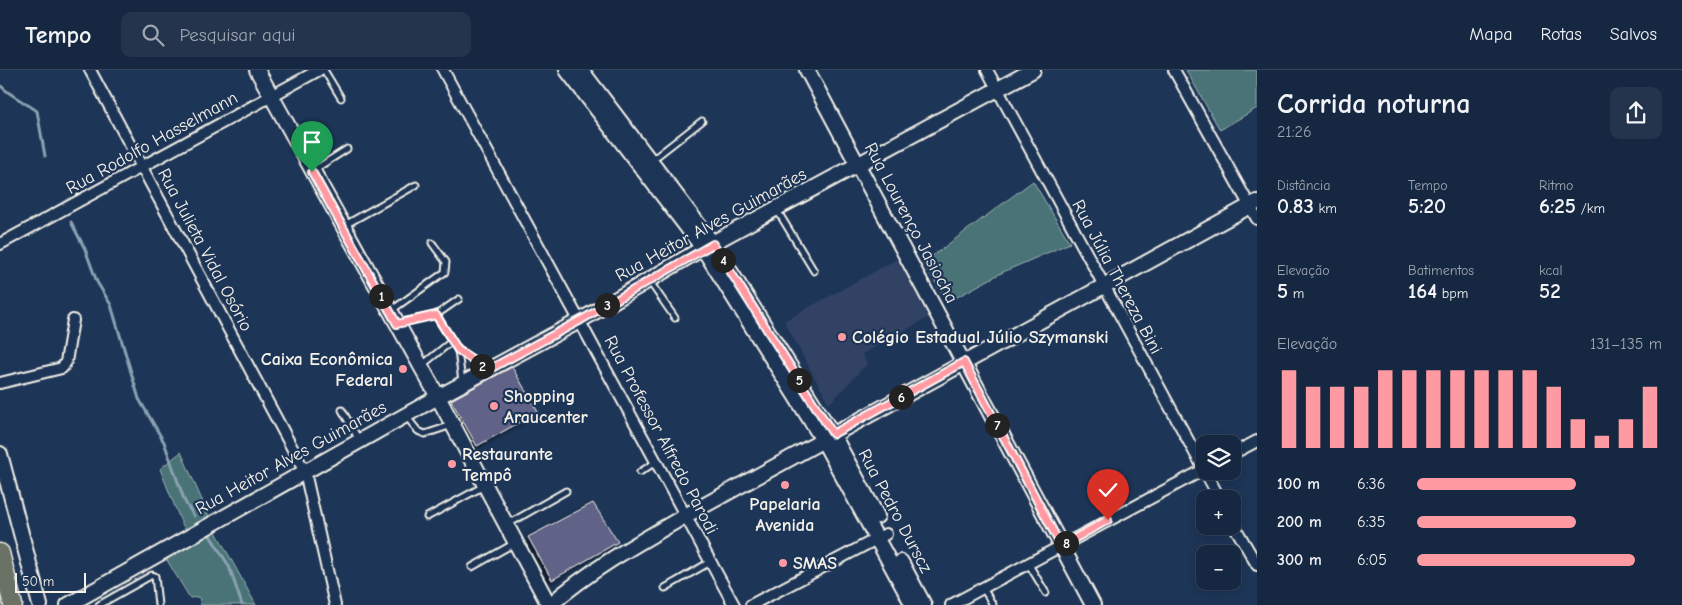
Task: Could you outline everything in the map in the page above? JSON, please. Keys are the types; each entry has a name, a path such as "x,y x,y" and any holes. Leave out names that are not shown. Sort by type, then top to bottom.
{"highway":[{"path":"0,553 13,605"}],"street":[{"name":"Rua Julieta Vidal Osório","path":"90,70 305,472 334,605"},
{"path":"256,70 438,397 550,605 576,582 612,558 684,516 1254,204"},
{"name":"Rua Rodolfo Hasselmann","path":"0,244 319,70"},
{"name":"Rua Professor Alfredo Parodi","path":"443,70 581,320 684,516 734,605"},
{"path":"567,70 708,246"},
{"path":"581,70 650,161 708,246"},
{"name":"Rua Lourenço Jasiocha","path":"807,70 1093,605"},
{"name":"Rua Júlia Thereza Bini","path":"987,70 1196,454"},
{"name":"Rua Heitor Alves Guimarães","path":"68,605 82,601 305,472 438,397 581,320 708,246 1033,70"},
{"path":"1174,70 1254,204 1257,219"},
{"name":"Rua Pedro Durscz","path":"708,246 828,437 882,536 924,605"},
{"path":"0,383 62,368 66,362 73,320"},
{"path":"1241,449 1257,441"},
{"path":"0,454 40,605"},
{"path":"951,605 1196,473"},
{"path":"1240,535 1257,565"},
{"path":"751,605 882,536"},
{"name":"Rua Pedro Durscz","path":"882,536 913,605"}],"lane":[{"path":"324,70 341,98"},
{"path":"650,161 702,121"},
{"path":"312,172 347,149"},
{"path":"343,226 416,186"},
{"path":"777,209 814,271"},
{"path":"394,318 445,272 446,262 432,243"},
{"path":"649,280 675,318"},
{"path":"394,318 436,315 459,299"},
{"path":"436,315 458,350 488,370"},
{"path":"421,367 452,341"},
{"path":"458,350 462,384"},
{"path":"342,410 360,441"},
{"path":"406,415 418,431 426,434 452,425"},
{"path":"640,472 656,462"},
{"path":"427,517 485,486"},
{"path":"506,525 566,492"},
{"path":"472,567 516,543"},
{"path":"665,588 710,562"},
{"path":"1028,564 1046,593"},
{"path":"99,605 152,575 155,576 158,605"},
{"path":"983,588 993,605"}],"shaded area":[{"name":"Colégio Estadual Júlio Szymanski","path":"901,257 933,315 862,354 867,364 829,404 784,321"}],"green space":[{"path":"1186,70 1257,70 1257,108 1220,130"},
{"path":"1033,181 1070,243 1003,272 948,302 923,263"},
{"path":"181,452 215,530 256,605 201,605 199,597 190,598 165,557 193,542 181,522 160,469"}],"building":[{"name":"Shopping Araucenter","path":"512,367 538,412 477,446 451,400"},
{"path":"593,503 618,542 552,580 528,537"}],"waterway":[{"path":"0,85 13,96 37,111 45,156"},
{"path":"71,222 85,249 97,282 111,305 139,399 164,442 185,502 194,516"},
{"path":"209,534 229,566 242,605"}],"place":[{"name":"Colégio Estadual Júlio Szymanski","path":"842,337"},
{"name":"Caixa Econômica Federal","path":"403,369"},
{"name":"Shopping Araucenter","path":"494,406"},
{"name":"Restaurante Tempô","path":"452,464"},
{"name":"Papelaria Avenida","path":"785,485"},
{"name":"SMAS","path":"783,563"}],"route":[{"path":"312,172 397,324 436,315 458,350 488,370 581,320 703,248 713,244 833,434 964,362 1061,546 1108,520"}]}
